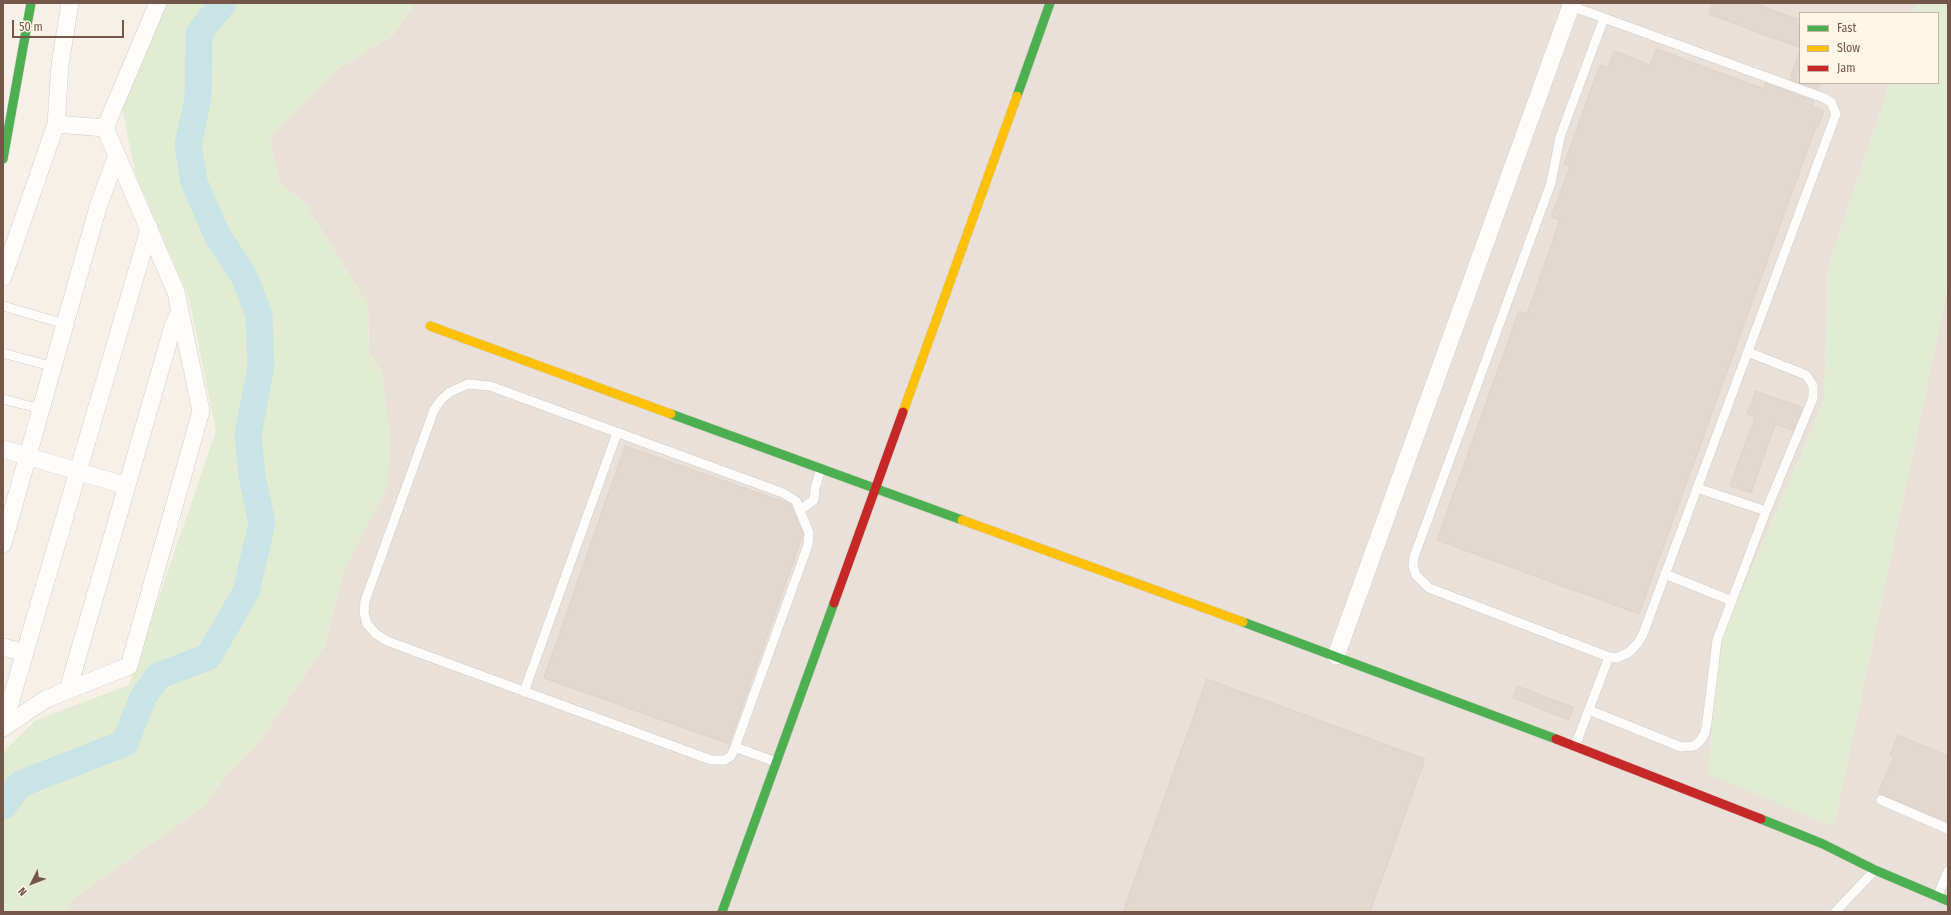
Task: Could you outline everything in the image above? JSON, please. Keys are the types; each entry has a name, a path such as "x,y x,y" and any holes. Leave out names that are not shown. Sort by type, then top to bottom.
{"street":[{"path":"3,159 31,3"},
{"path":"3,277 56,124 60,65 70,3"},
{"path":"3,727 46,699 129,666 201,411 176,292 105,128 158,3"},
{"path":"722,912 1050,3"},
{"path":"1336,656 1502,202 1526,126 1571,4"},
{"path":"56,124 105,128"},
{"path":"3,544 98,207 117,155"},
{"path":"3,727 7,700 24,653 149,227"},
{"path":"68,690 173,326 180,310"},
{"path":"430,326 821,470 1336,656 1575,746 1823,844 1874,870 1948,901"},
{"path":"3,450 126,486"},
{"path":"3,647 24,653"}],"lane":[{"path":"1571,4 1604,18 1824,98 1831,102 1834,108 1835,119 1638,643 1623,656 1609,657 1429,588 1416,575 1413,566 1414,557 1551,184 1560,137 1604,18"},
{"path":"3,306 65,324"},
{"path":"1589,710 1681,747 1690,747 1697,744 1702,738 1706,728 1715,649 1766,511 1812,405 1813,385 1806,375 1748,352"},
{"path":"3,353 50,366"},
{"path":"468,384 490,386 783,493 793,498 800,510 809,533 808,545 735,747 731,756 725,760 711,760 381,638 367,624 364,613 365,601 434,410 441,400 450,392 468,384"},
{"path":"3,399 37,408"},
{"path":"524,692 617,432"},
{"path":"800,510 814,500 815,488 821,470"},
{"path":"1697,488 1766,511"},
{"path":"1665,574 1732,601"},
{"path":"1575,746 1609,657"},
{"path":"735,747 776,762"},
{"path":"1881,800 1948,829"},
{"path":"1835,912 1874,870"},
{"path":"1937,897 1948,871"}],"shaded area":[{"path":"415,3 1917,3 1913,12 1799,12 1799,84 1890,84 1828,267 1824,400 1720,643 1708,773 1834,826 1948,287 1948,912 67,912 71,900 206,805 225,776 258,744 325,645 342,575 387,487 390,439 382,373 369,353 368,305 305,203 279,182 270,137 339,68 392,36"}],"green space":[{"path":"167,3 415,3 392,36 339,68 270,137 279,182 305,203 368,305 369,353 382,373 390,439 387,487 342,575 325,645 258,744 225,776 206,805 71,900 67,912 3,912 3,752 36,720 129,685 216,431 189,298 136,176 122,108"},
{"path":"1917,3 1948,3 1948,287 1834,827 1708,774 1720,643 1824,400 1828,267 1890,84 1939,84 1939,12 1913,12"}],"building":[{"path":"1713,3 1754,3 1799,20 1799,48 1709,14"},
{"path":"1656,49 1764,89 1765,83 1814,101 1812,106 1824,111 1818,127 1816,126 1639,614 1437,540 1519,311 1527,314 1560,220 1551,217 1570,166 1564,164 1600,65 1608,68 1614,51 1650,65"},
{"path":"1798,54 1799,83 1790,79"},
{"path":"1803,84 1820,84 1818,89"},
{"path":"1756,391 1803,408 1793,430 1775,424 1751,493 1730,486 1755,417 1747,414"},
{"path":"625,446 790,504 803,534 729,744 544,678"},
{"path":"1207,679 1425,759 1370,912 1123,912"},
{"path":"1517,686 1573,707 1569,720 1513,698"},
{"path":"1898,735 1948,756 1948,822 1878,793 1894,757 1890,755"}],"waterway":[{"path":"3,806 20,784 125,743 143,697 158,676 208,657 246,592 262,523 252,476 248,434 261,367 259,315 244,276 217,235 194,182 188,145 198,98 199,33 223,3"}],"traffic: fast":[{"path":"3,159 31,3"},
{"path":"1017,96 1050,3"},
{"path":"671,414 962,520"},
{"path":"722,912 834,603"},
{"path":"1243,622 1556,739"},
{"path":"1761,819 1823,844 1875,870 1948,901"}],"traffic: slow":[{"path":"903,412 1017,96"},
{"path":"430,326 671,414"},
{"path":"962,520 1243,622"}],"traffic: jam":[{"path":"834,603 903,412"},
{"path":"1556,739 1761,819"}]}
